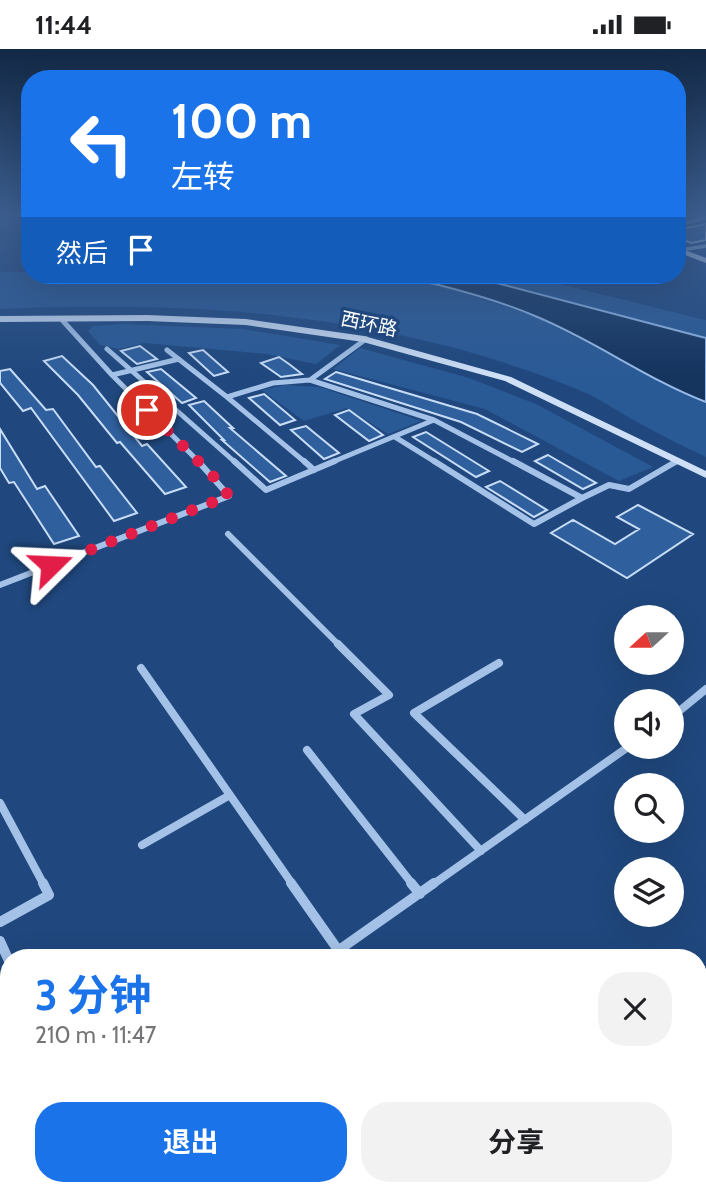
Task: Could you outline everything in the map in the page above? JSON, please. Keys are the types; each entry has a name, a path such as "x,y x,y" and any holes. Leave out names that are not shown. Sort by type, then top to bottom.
{"main road":[{"name":"西环路","path":"0,320 147,318 246,322 366,339 508,379 706,475"}],"street":[{"path":"0,585 229,496 217,480 112,376 61,319"},
{"path":"310,380 366,339"},
{"path":"107,349 266,490 434,420"},
{"path":"167,350 314,470"},
{"path":"112,376 179,359"},
{"path":"226,397 273,383 310,380 434,420 582,498"},
{"path":"394,437 534,524 609,485 629,489 678,461"},
{"path":"229,534 389,695 354,714 481,851"},
{"path":"499,663 414,713 525,820"},
{"path":"141,668 338,949"},
{"path":"684,707 706,689"},
{"path":"307,750 420,894"},
{"path":"348,949 420,894 614,757"},
{"path":"142,845 230,795"},
{"path":"0,803 49,895 0,922"}],"shaded area":[{"path":"0,272 21,272 21,284 439,285 535,316 706,402 706,457 579,390 509,364 439,344 367,329 221,311 148,307 0,309"},
{"path":"434,284 500,284 706,338 706,402 662,382 557,326 512,307"},
{"path":"502,284 560,284 706,320 706,338"},
{"path":"121,324 243,329 340,345 316,364 267,354 144,343 119,349 100,345 88,331 93,326"},
{"path":"360,348 469,378 536,404 653,467 619,481 485,409 333,369"},
{"path":"285,385 319,387 421,421 388,434 347,408 304,421 262,390"}],"building":[{"path":"140,346 157,359 137,364 121,351"},
{"path":"203,350 228,372 214,376 189,353"},
{"path":"62,356 93,385 142,446 147,444 186,487 165,494 120,442 117,443 78,395 44,361"},
{"path":"279,357 302,374 281,377 261,363"},
{"path":"10,369 46,410 53,409 96,467 100,466 137,513 114,521 31,408 23,411 0,383 0,371"},
{"path":"161,369 196,398 182,403 147,372"},
{"path":"336,372 477,414 538,444 522,452 461,422 325,379"},
{"path":"264,394 295,420 280,425 249,398"},
{"path":"204,401 233,428 230,428 286,476 270,482 222,440 189,405"},
{"path":"349,410 383,435 369,441 335,415"},
{"path":"306,426 339,453 324,459 291,430"},
{"path":"0,429 37,489 45,486 79,536 54,544 14,482 9,483 0,468"},
{"path":"426,432 489,471 476,477 413,437"},
{"path":"548,455 596,483 583,489 535,461"},
{"path":"500,481 547,510 534,517 486,487"},
{"path":"638,505 693,534 627,578 551,533 573,520 615,544 639,529 617,517"}],"route":[{"path":"51,565 229,496 217,480 147,410"}]}
